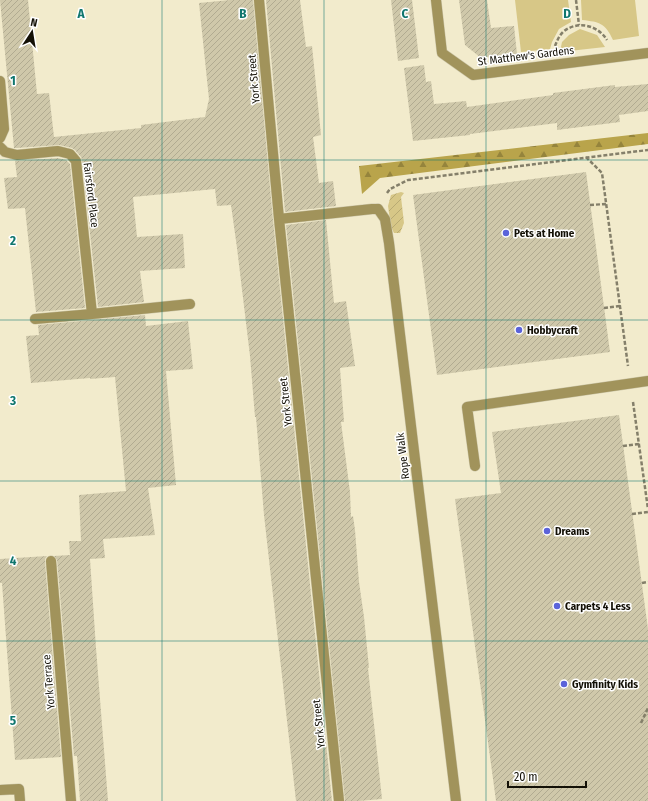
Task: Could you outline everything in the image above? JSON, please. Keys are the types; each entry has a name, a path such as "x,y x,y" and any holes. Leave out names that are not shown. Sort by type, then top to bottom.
{"street":[{"name":"York Street","path":"259,0 339,801"},
{"name":"St Matthew's Gardens","path":"436,0 442,53 473,75 648,53"},
{"path":"0,81 4,129 0,138"},
{"name":"Fairsford Place","path":"0,147 5,152 17,155 58,151 70,154 76,161 92,314"},
{"path":"280,219 378,209"},
{"name":"Rope Walk","path":"378,209 385,219 389,242 456,801"},
{"path":"35,319 190,304"},
{"path":"475,466 467,407 648,381"},
{"name":"York Terrace","path":"51,560 71,801"},
{"path":"0,790 19,790 20,801"}],"path":[{"path":"576,0 579,25"},
{"path":"555,65 554,47 558,39 563,32 579,25 589,26 599,30 606,38 610,48 611,58"},
{"path":"378,209 390,189 408,180 648,150"},
{"path":"586,157 602,173 648,509"},
{"path":"590,205 606,204"},
{"path":"604,308 620,306"},
{"path":"623,446 639,444"},
{"path":"632,514 648,512"},
{"path":"642,583 648,582"},
{"path":"641,723 648,708"}],"shaded area":[{"path":"515,0 568,0 571,22 559,29 550,49 521,52"},
{"path":"581,0 635,0 639,36 613,40 601,24 582,20"},
{"path":"580,29 597,35 605,47 560,52 562,42 569,35"},
{"path":"401,192 404,193 401,197 404,223 400,233 394,233 391,227 388,206 391,195"}],"green space":[{"path":"648,133 648,144 380,178 362,194 359,166"}],"building":[{"path":"0,0 28,0 37,94 49,93 54,137 141,128 141,125 205,117 209,99 199,3 230,0 253,0 273,220 332,801 296,801 264,515 250,356 231,205 217,206 215,189 133,197 137,237 183,234 185,268 140,271 144,302 98,307 81,157 72,148 59,145 14,148"},
{"path":"266,0 300,0 306,47 312,46 321,135 313,137 319,183 333,181 336,206 285,212"},
{"path":"391,0 412,0 419,58 398,61"},
{"path":"459,0 487,0 491,28 514,26 517,54 481,58 465,45"},
{"path":"424,65 426,82 431,81 434,104 466,101 467,107 553,95 553,93 615,85 615,87 648,84 648,111 619,115 620,122 557,130 557,123 413,141 404,68"},
{"path":"58,158 66,160 70,164 85,308 36,312 25,208 8,209 4,178 17,177 15,161"},
{"path":"586,172 610,352 437,375 413,195"},
{"path":"326,220 334,303 346,301 355,366 340,368 344,422 341,422 350,492 351,517 353,516 355,530 359,582 364,617 382,799 359,801 345,801 286,225"},
{"path":"145,315 146,326 188,321 193,369 166,371 176,485 148,488 155,535 103,539 105,558 90,559 108,801 80,801 77,756 74,756 57,560 54,556 70,555 69,541 81,541 79,495 126,491 115,377 31,383 26,336 39,335 38,325"},
{"path":"619,415 648,629 648,801 496,801 455,499 501,493 492,432"},
{"path":"47,556 45,562 61,757 15,760 2,583 0,583 0,559"}],"place":[{"name":"Pets at Home","path":"506,233"},
{"name":"Hobbycraft","path":"519,330"},
{"name":"Dreams","path":"547,531"},
{"name":"Carpets 4 Less","path":"557,606"},
{"name":"Gymfinity Kids","path":"564,684"}]}
